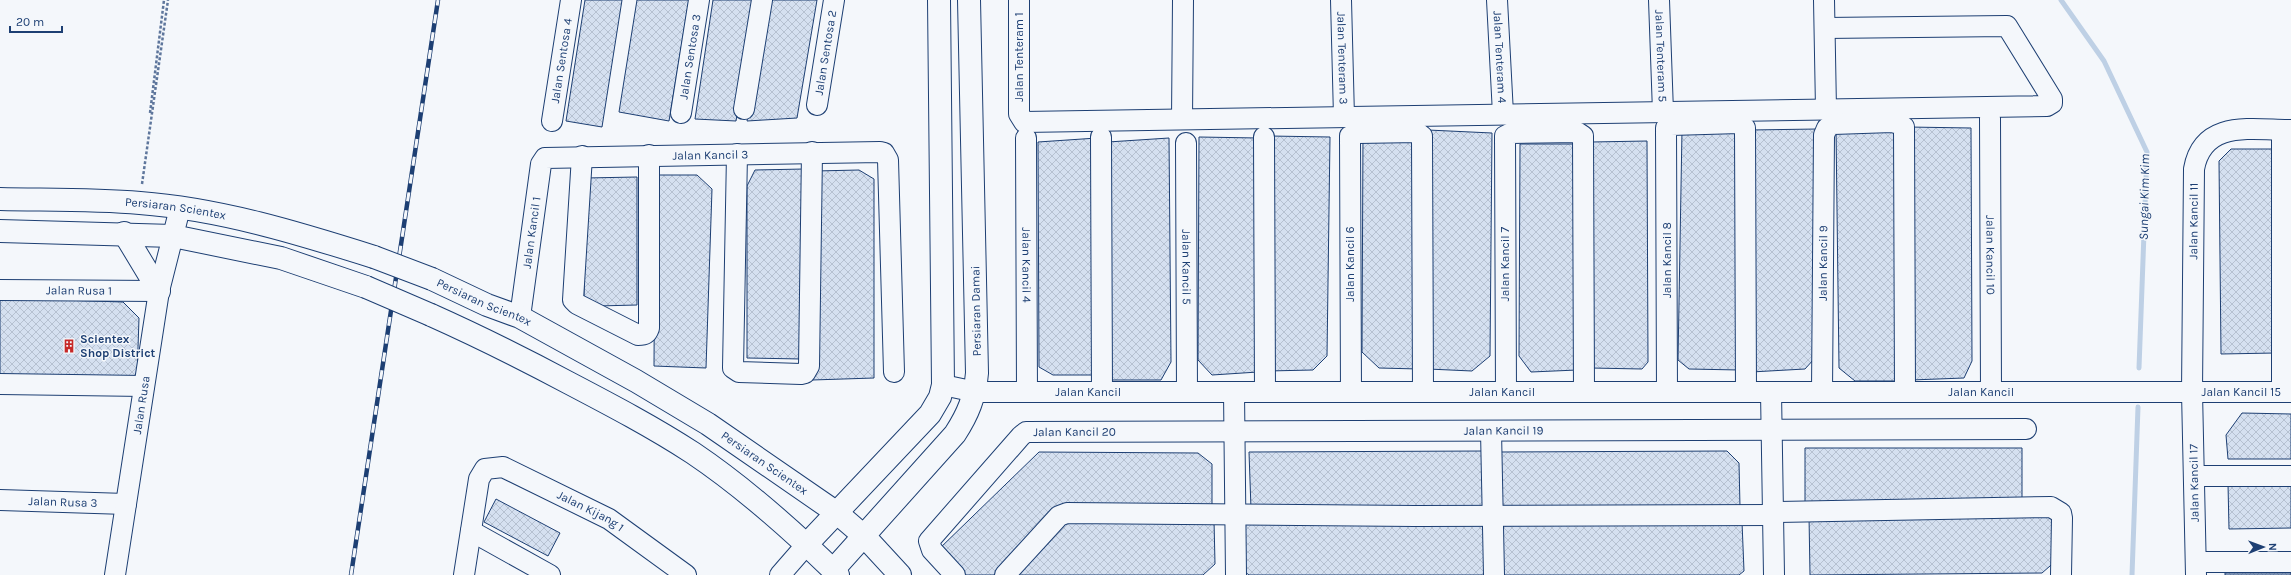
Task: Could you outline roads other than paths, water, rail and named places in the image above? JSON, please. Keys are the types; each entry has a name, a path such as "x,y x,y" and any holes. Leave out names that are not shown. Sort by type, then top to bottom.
{"main road":[{"path":"807,544 930,414 940,397 943,385 939,0"},
{"name":"Persiaran Damai","path":"836,573 865,537 955,434 968,414 976,392 977,365 969,0"},
{"name":"Persiaran Scientex","path":"0,199 139,202 180,208 286,229 374,256 432,279 488,305 520,317 636,381 708,424 837,513 865,537 900,575"},
{"path":"0,231 124,233 173,236 281,258 366,287 431,314 482,338 637,419 693,454 754,499 807,544 836,573"},
{"path":"124,233 159,291"}],"street":[{"name":"Jalan Sentosa 4","path":"552,121 571,0"},
{"name":"Jalan Sentosa 3","path":"681,113 699,0"},
{"path":"744,109 762,0"},
{"name":"Jalan Sentosa 2","path":"817,105 834,0"},
{"name":"Jalan Tenteram 1","path":"1019,0 1019,114 1024,122 1182,119"},
{"path":"1182,0 1182,119 1503,114 1664,120 1826,109 2047,106 2052,103 2052,99 2007,26 1824,28"},
{"name":"Jalan Tenteram 3","path":"1341,0 1344,117"},
{"name":"Jalan Tenteram 4","path":"1498,0 1503,114"},
{"name":"Jalan Tenteram 5","path":"1659,0 1664,120"},
{"path":"1824,0 1826,109"},
{"name":"Jalan Kancil 10","path":"1990,118 1990,392"},
{"path":"1664,120 1671,125 1739,123 1745,128 1746,392"},
{"name":"Jalan Kancil 8","path":"1664,120 1668,392"},
{"name":"Jalan Kancil 9","path":"1822,392 1824,135 1828,128 1834,124 1892,122 1904,127 1905,392"},
{"path":"2286,130 2287,392"},
{"name":"Jalan Kancil 11","path":"2192,392 2194,169 2196,157 2210,138 2221,133 2286,130"},
{"name":"Jalan Kancil 6","path":"1351,392 1350,136 1358,133 1416,132 1422,136 1423,392"},
{"name":"Jalan Kancil 7","path":"1506,392 1504,136 1511,133 1577,132 1584,136 1584,392"},
{"path":"1101,137 1102,392"},
{"path":"1264,137 1265,392"},
{"name":"Jalan Kancil 4","path":"1026,138 1027,392"},
{"name":"Jalan Kancil 5","path":"1186,143 1187,392"},
{"path":"736,154 733,368 739,372 801,374 808,370 812,152"},
{"name":"Jalan Kancil 3","path":"553,156 812,152 884,153 888,160 894,372"},
{"path":"582,156 573,300 577,304 638,335 643,335 648,333 649,328 649,155"},
{"name":"Jalan Kancil 1","path":"520,317 541,164 545,158 553,156"},
{"name":"Jalan Rusa","path":"118,574 126,504 159,291 180,208"},
{"name":"Jalan Rusa 1","path":"0,290 159,291"},
{"path":"0,384 144,386"},
{"name":"Jalan Kancil","path":"943,385 976,392 2192,392"},
{"path":"1234,392 1236,575"},
{"path":"1771,392 1774,575"},
{"name":"Jalan Kancil 15","path":"2192,392 2287,392"},
{"name":"Jalan Kancil 17","path":"2192,392 2196,569"},
{"name":"Jalan Kancil 19","path":"1235,432 2026,429"},
{"path":"1491,431 1494,575"},
{"name":"Jalan Kancil 20","path":"955,575 929,546 929,541 935,532 1026,432 1235,432"},
{"name":"Jalan Kijang 1","path":"471,531 479,479 485,469 503,467 609,519 686,575"},
{"path":"2194,476 2291,476"},
{"name":"Jalan Rusa 3","path":"0,500 126,504"},
{"path":"1005,575 1064,513 1493,515 1774,514 2051,507 2061,513 2062,518 2061,575"},
{"path":"464,575 471,531 550,575"},
{"path":"780,575 807,544"},
{"path":"2196,569 2291,562"}],"waterway":[{"name":"Sungai Kim Kim","path":"2061,0 2104,61 2147,152 2139,368"},
{"name":"Sungai Kim Kim","path":"2132,575 2138,407"}],"railway":[{"path":"351,575 438,0"}],"place":[{"name":"Scientex Shop District","path":"69,346"}]}
